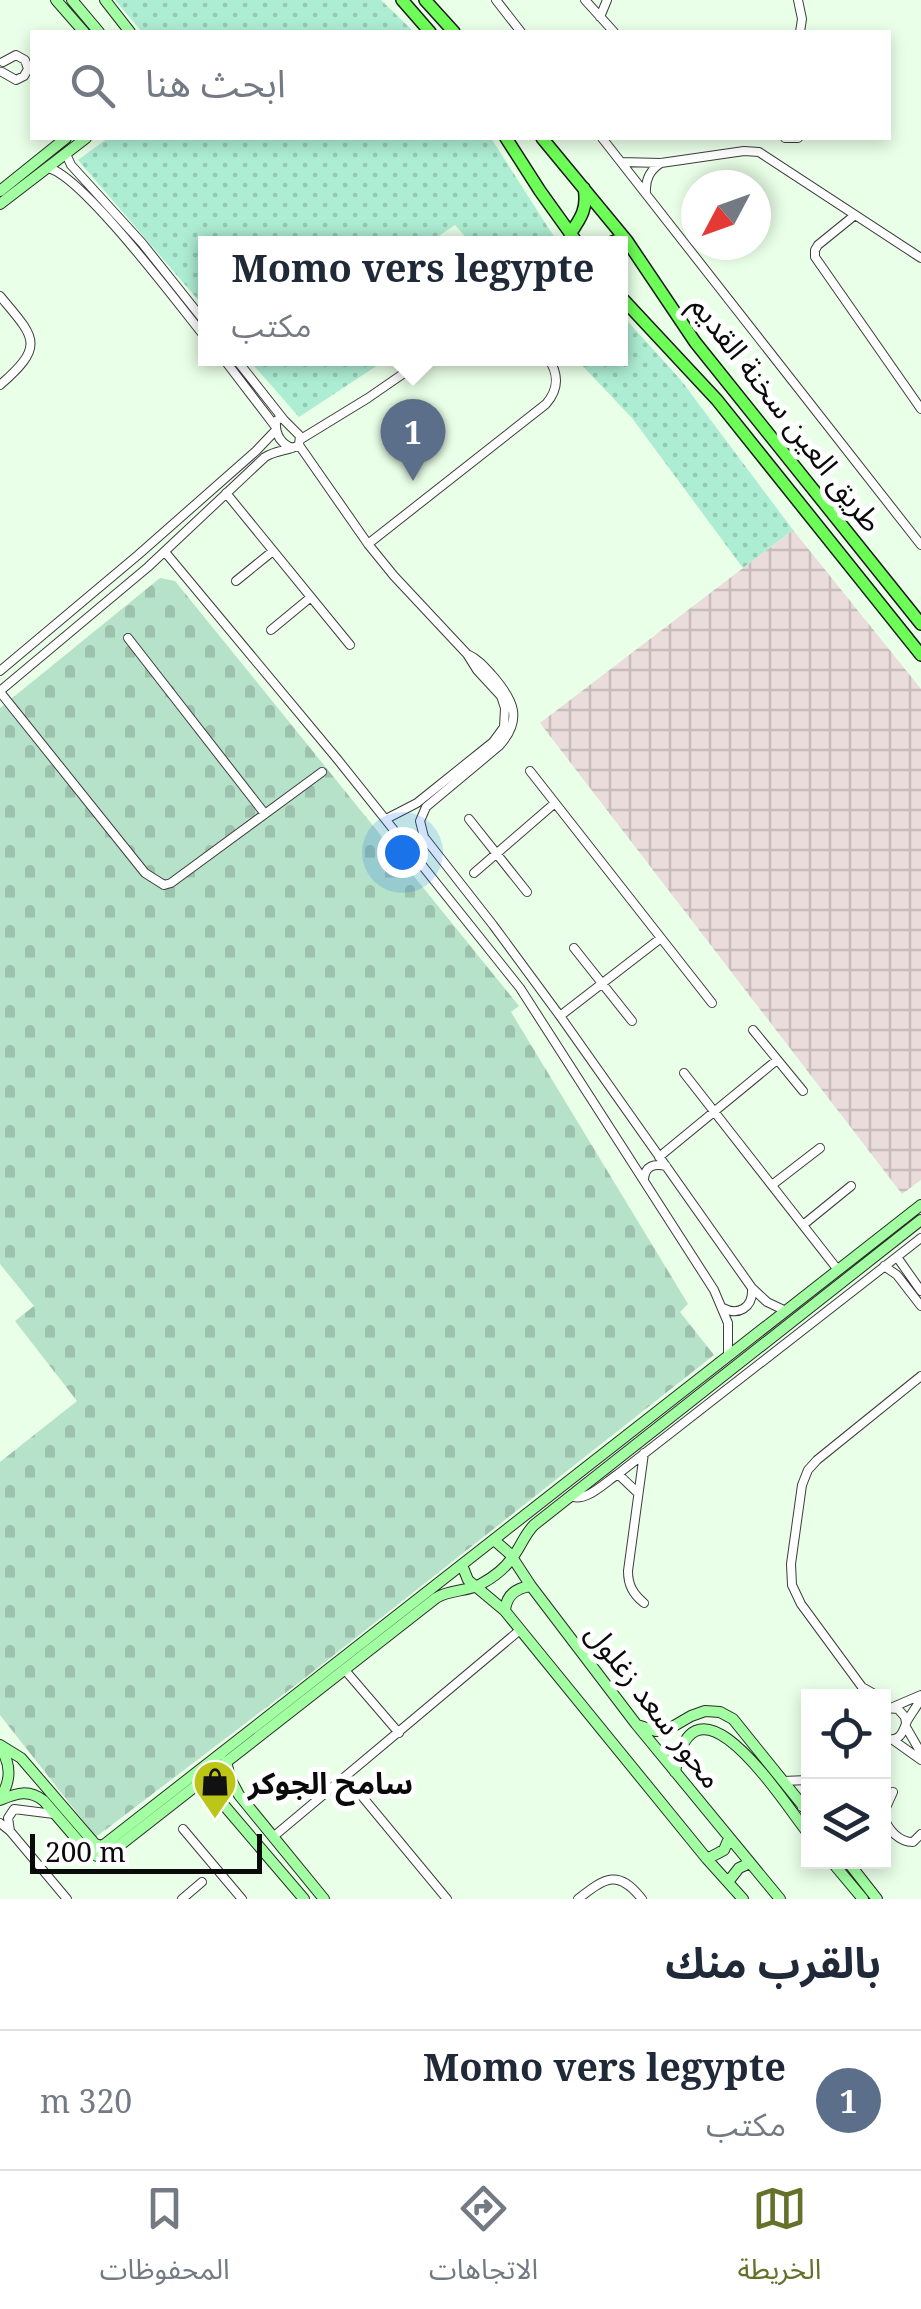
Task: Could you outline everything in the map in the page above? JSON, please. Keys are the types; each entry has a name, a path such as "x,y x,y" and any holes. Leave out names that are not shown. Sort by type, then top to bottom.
{"main road":[{"path":"56,0 82,30"},
{"path":"72,0 97,30"},
{"path":"105,0 128,30"},
{"path":"402,0 428,30"},
{"path":"425,0 452,30"},
{"path":"0,191 64,140"},
{"path":"0,204 84,140"},
{"path":"507,140 572,236"},
{"name":"طريق العين سخنة القديم","path":"544,140 623,236"},
{"path":"575,236 586,207 583,186"},
{"name":"طريق العين سخنة القديم","path":"628,242 696,342 921,624"},
{"name":"طريق العين سخنة القديم","path":"628,305 717,400 921,655"},
{"path":"0,1746 21,1758 94,1844 103,1846 921,1205"},
{"path":"0,1799 18,1792 41,1798 87,1851 101,1856 110,1852 440,1595 486,1581 512,1558 530,1528 921,1220"},
{"name":"محور سعد زغلول","path":"494,1540 506,1550 636,1724 780,1899"},
{"name":"محور سعد زغلول","path":"462,1565 468,1580 505,1611 743,1899"},
{"path":"505,1611 513,1592 532,1586"},
{"path":"636,1724 662,1731 712,1710 727,1715 801,1803"},
{"path":"675,1772 682,1745 697,1730 718,1731 734,1743 801,1825"},
{"path":"0,1746 9,1768 0,1799"},
{"path":"226,1762 233,1785 324,1899"},
{"path":"197,1784 217,1797 304,1899"},
{"path":"217,1797 222,1786 233,1785"},
{"path":"707,1858 719,1854 730,1838"},
{"path":"728,1882 734,1872 750,1863"},
{"path":"838,1869 862,1899"},
{"path":"853,1869 877,1899"}],"street":[{"path":"496,0 519,30"},
{"path":"585,0 612,30"},
{"path":"600,17 607,0"},
{"path":"798,0 800,30"},
{"path":"604,140 921,545"},
{"path":"755,151 759,140"},
{"path":"621,162 661,163 755,151 921,258"},
{"path":"66,154 70,164 142,242 198,312"},
{"path":"646,193 650,173 661,163"},
{"path":"48,168 68,178 110,222 198,327"},
{"path":"855,215 818,245 815,257 921,409"},
{"path":"0,296 26,327 30,350 25,362 0,385"},
{"path":"230,366 262,406 284,443 297,444"},
{"path":"241,366 284,420 368,544 467,654 501,696 505,708 504,726 493,742 412,806 386,819"},
{"path":"322,772 164,886 145,873 0,691 148,567 265,457 297,444 414,366"},
{"path":"368,544 550,399 557,376 552,366"},
{"path":"0,671 256,451 276,429 278,420 284,420"},
{"path":"226,494 350,645"},
{"path":"161,534 170,537 172,544"},
{"path":"236,581 273,551"},
{"path":"164,552 386,819 520,988 714,1290 729,1331 728,1356"},
{"path":"138,555 148,567"},
{"path":"271,630 311,597"},
{"path":"128,638 265,814"},
{"path":"467,654 483,664 509,694 514,712 512,725 503,741 430,802 421,816 424,836 560,1016 752,1288 786,1311"},
{"path":"530,771 712,1002"},
{"path":"474,872 555,802"},
{"path":"412,806 421,816"},
{"path":"469,819 526,892"},
{"path":"560,1016 661,938"},
{"path":"574,948 632,1021"},
{"path":"753,1030 803,1091"},
{"path":"659,1157 778,1060"},
{"path":"684,1073 838,1270"},
{"path":"772,1185 820,1148"},
{"path":"644,1180 650,1166 666,1166"},
{"path":"802,1225 851,1186"},
{"path":"570,1496 584,1498 618,1474 921,1238"},
{"path":"897,1256 921,1291"},
{"path":"884,1266 921,1306"},
{"path":"722,1308 734,1312 746,1308 752,1288"},
{"path":"862,1689 801,1604 792,1585 790,1571 802,1485 816,1460 921,1376"},
{"path":"644,1454 628,1580 644,1603"},
{"path":"618,1474 638,1493"},
{"path":"273,1837 520,1630"},
{"path":"344,1670 399,1733"},
{"path":"891,1703 921,1697"},
{"path":"891,1739 900,1737 921,1697"},
{"path":"891,1707 902,1713 921,1757"},
{"path":"891,1742 921,1757"},
{"path":"346,1777 448,1899"},
{"path":"766,1780 801,1780"},
{"path":"891,1797 893,1792"},
{"path":"10,1832 8,1818 14,1809 55,1814"},
{"path":"798,1821 801,1816"},
{"path":"0,1823 67,1899"},
{"path":"891,1828 902,1840 913,1842 921,1834"},
{"path":"182,1829 242,1899"},
{"path":"578,1899 601,1883 616,1879 627,1882 642,1899"},
{"path":"182,1899 202,1882"}],"shaded area":[{"path":"793,530 921,689 921,1180 902,1194 540,723"}],"green space":[{"path":"115,0 381,0 412,30 140,30"},
{"path":"105,140 492,140 554,236 465,236 455,225 438,236 198,236 198,300 78,160"},
{"path":"628,322 680,379 793,530 743,568 632,418 583,366 628,366"},
{"path":"254,366 376,366 299,417"},
{"path":"160,578 175,581 519,1006 511,1012 688,1304 680,1312 714,1355 301,1681 96,1837 0,1715 0,1462 77,1401 15,1321 34,1306 0,1264 0,708"}],"place":[{"name":"Momo vers legypte","path":"413,481"},
{"name":"سامح الجوكر","path":"215,1820"}]}
